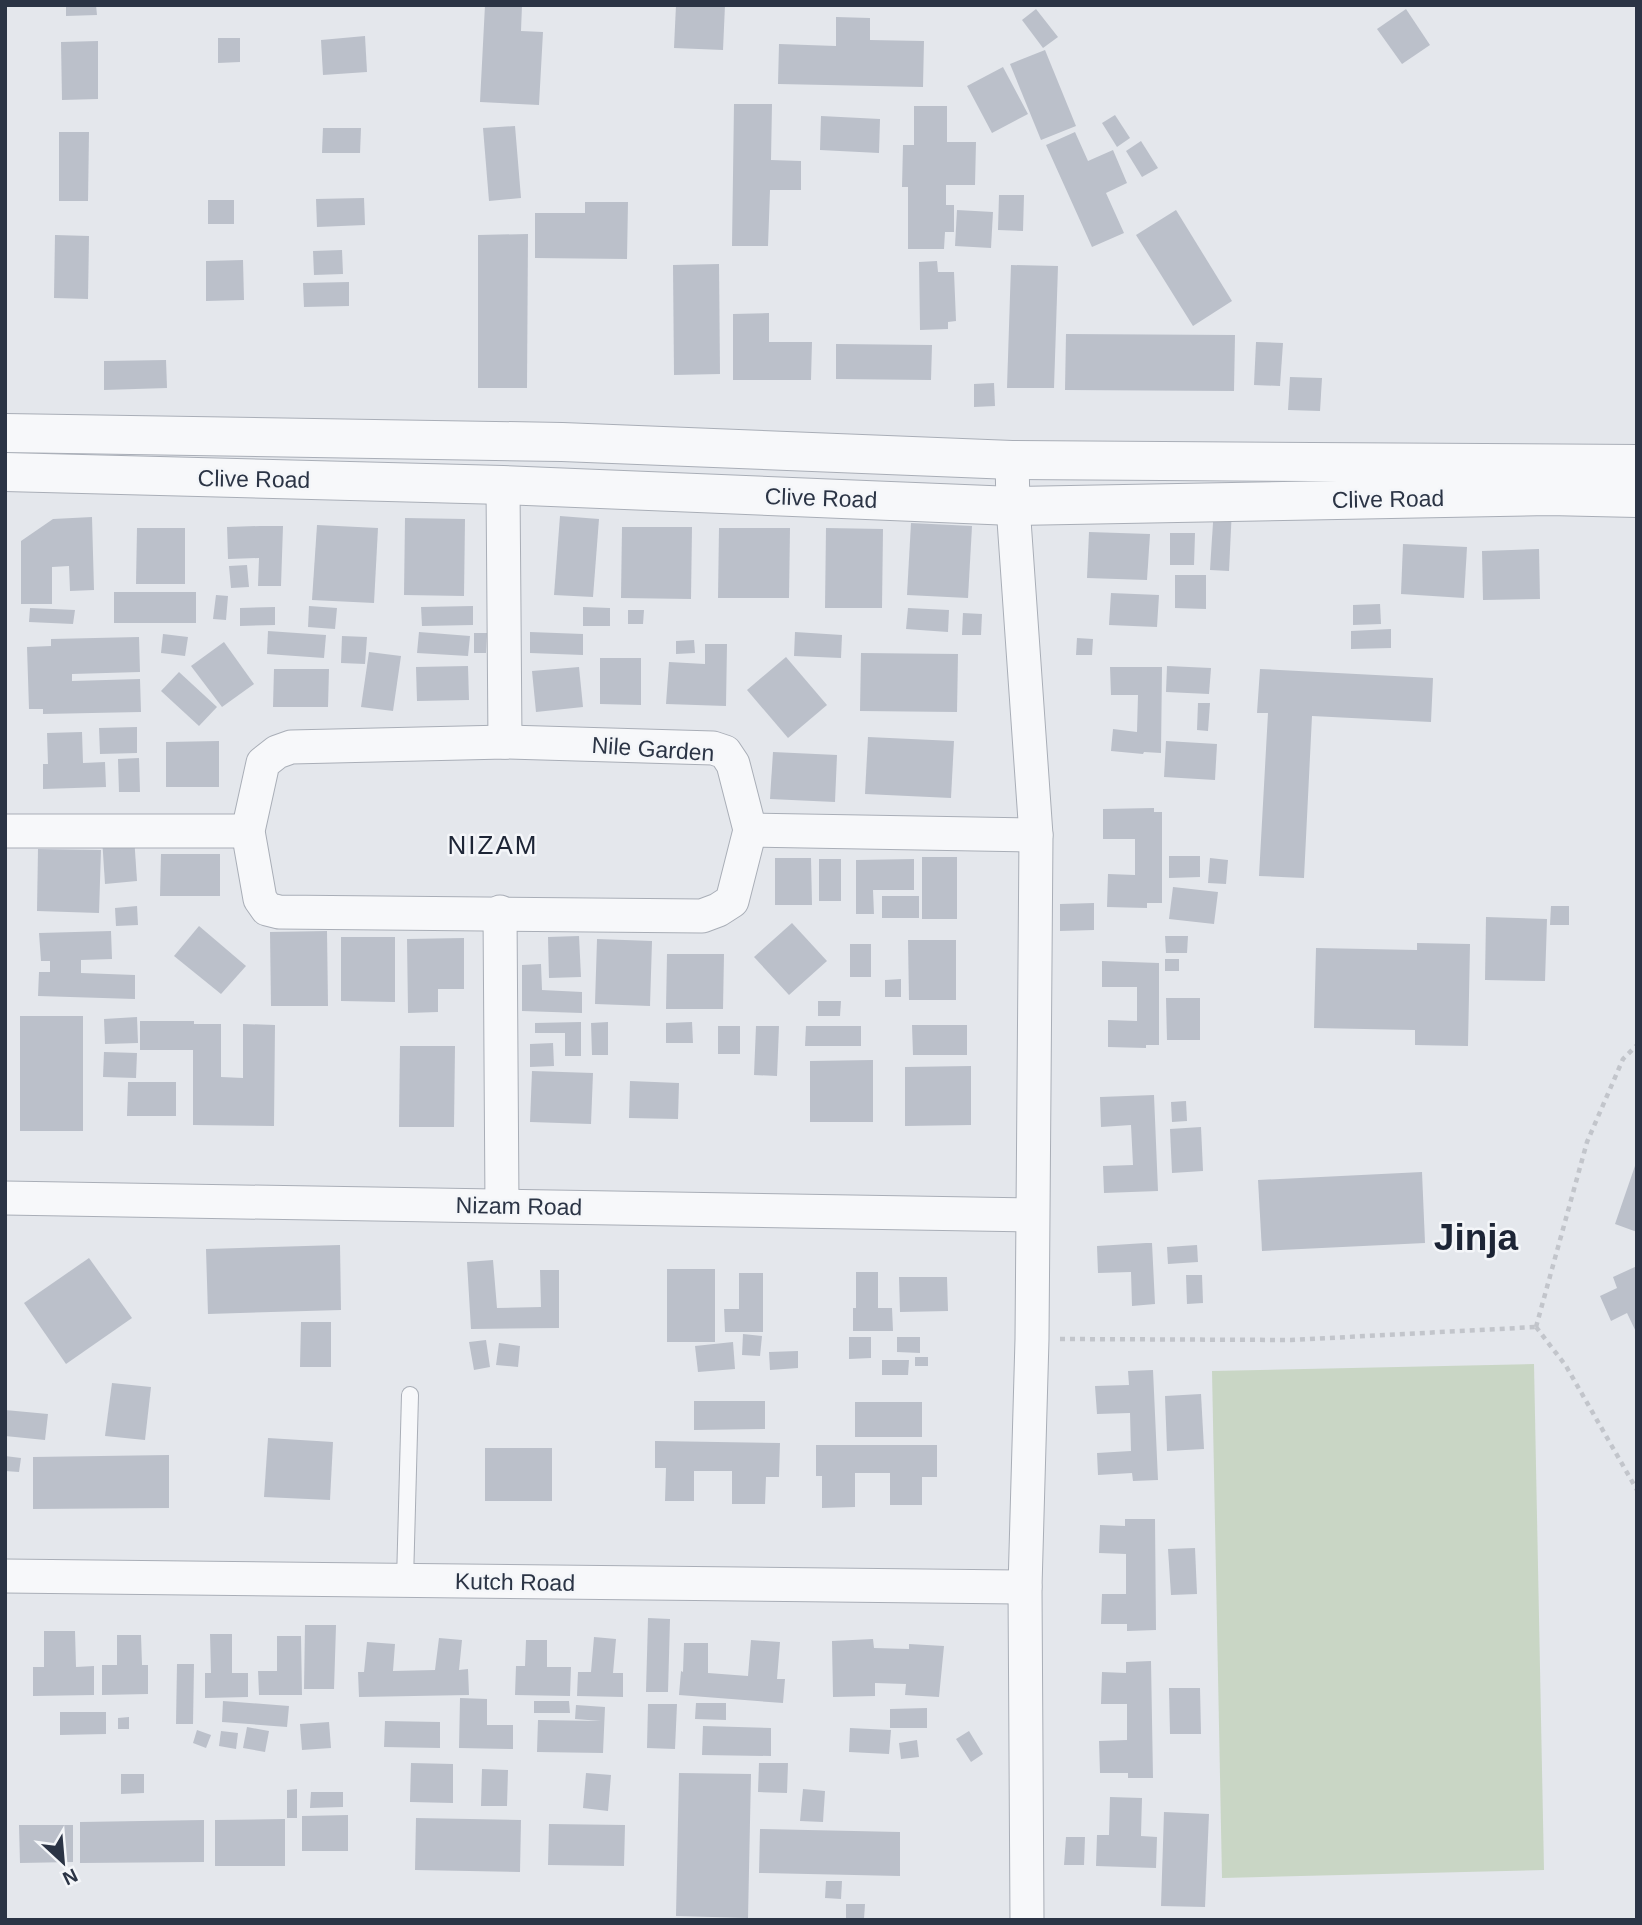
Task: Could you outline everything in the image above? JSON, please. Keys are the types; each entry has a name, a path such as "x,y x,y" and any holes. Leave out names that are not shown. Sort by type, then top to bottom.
{"street":[{"name":"Clive Road","path":"5,433 562,442 1012,460 1637,464"},
{"path":"562,442 564,488"},
{"path":"1012,460 1037,835 1032,1339 1025,1587 1027,1920"},
{"name":"Clive Road","path":"5,472 503,485 1013,506 1535,497 1637,498"},
{"path":"503,485 505,742"},
{"name":"Nile Garden","path":"505,742 713,748 725,752 733,764 750,830 732,901 702,916 279,912 267,909 260,899 248,831 264,763 277,752 291,747 505,742"},
{"path":"750,830 1037,835"},
{"path":"5,831 248,831"},
{"path":"500,912 502,1205"},
{"name":"Nizam Road","path":"5,1198 1032,1215"},
{"name":"Kutch Road","path":"5,1576 1025,1587"}],"lane":[{"path":"405,1581 410,1395"}],"path":[{"path":"1536,1327 1587,1142 1623,1059 1637,1045"},
{"path":"1032,1339 1291,1340 1536,1327"},
{"path":"1536,1327 1566,1366 1637,1490"}],"green space":[{"path":"1534,1364 1544,1870 1222,1878 1212,1371"}],"building":[{"path":"66,5 96,5 97,15 66,16"},
{"path":"485,5 522,5 521,31 543,32 539,105 480,102"},
{"path":"676,5 725,5 723,50 674,48"},
{"path":"1036,9 1058,37 1043,48 1022,20"},
{"path":"1406,9 1430,45 1402,64 1377,29"},
{"path":"836,17 870,18 870,40 924,41 923,87 778,84 779,44 836,46"},
{"path":"365,36 367,72 323,75 321,40"},
{"path":"218,38 240,38 240,62 218,63"},
{"path":"98,41 98,99 62,100 61,42"},
{"path":"1045,50 1076,126 1041,140 1010,64"},
{"path":"1003,67 1028,114 992,133 967,86"},
{"path":"734,104 772,104 771,160 801,161 801,190 770,190 768,246 732,246"},
{"path":"914,106 947,106 947,142 976,142 975,185 946,185 946,205 954,205 954,232 945,232 944,249 908,249 908,187 902,187 903,145 914,145"},
{"path":"1115,115 1130,138 1117,147 1102,123"},
{"path":"821,116 880,119 879,153 820,150"},
{"path":"515,126 521,198 489,201 483,128"},
{"path":"323,128 361,128 360,153 322,153"},
{"path":"59,132 89,132 88,201 59,201"},
{"path":"1075,132 1088,161 1113,150 1127,183 1106,193 1124,233 1092,247 1046,145"},
{"path":"1141,141 1158,168 1142,177 1126,151"},
{"path":"999,195 1024,195 1023,231 998,230"},
{"path":"364,198 365,225 317,227 316,199"},
{"path":"208,200 234,200 234,224 208,224"},
{"path":"585,202 628,202 627,259 535,258 535,213 585,213"},
{"path":"957,210 993,212 991,248 955,246"},
{"path":"1176,210 1232,301 1193,326 1136,235"},
{"path":"528,234 527,388 478,388 478,235"},
{"path":"55,235 89,236 88,299 54,298"},
{"path":"342,250 343,274 314,275 313,251"},
{"path":"243,260 244,300 206,301 206,261"},
{"path":"937,261 938,272 954,272 956,321 948,322 948,329 920,330 919,262"},
{"path":"719,264 720,374 674,375 673,265"},
{"path":"1011,265 1058,266 1054,388 1007,388"},
{"path":"349,282 349,306 304,307 303,283"},
{"path":"769,313 769,342 812,342 811,380 733,380 733,314"},
{"path":"1066,334 1235,335 1234,391 1065,390"},
{"path":"1256,342 1283,343 1280,386 1254,385"},
{"path":"836,344 932,345 931,380 836,379"},
{"path":"166,360 167,388 104,390 104,361"},
{"path":"1290,377 1322,378 1320,411 1288,410"},
{"path":"994,383 995,406 974,407 974,384"},
{"path":"1214,507 1232,508 1229,571 1210,570"},
{"path":"560,516 599,519 593,597 554,595"},
{"path":"92,517 94,590 70,591 69,566 52,567 52,604 21,604 21,541 53,519"},
{"path":"405,518 465,519 464,596 404,595"},
{"path":"911,523 972,526 968,598 907,595"},
{"path":"317,525 378,528 374,603 312,600"},
{"path":"283,526 281,586 258,586 259,558 228,559 227,527"},
{"path":"622,527 692,527 691,599 621,598"},
{"path":"137,528 185,528 185,584 136,584"},
{"path":"719,528 790,528 789,598 718,598"},
{"path":"826,528 883,529 882,608 825,608"},
{"path":"1089,532 1150,534 1147,580 1087,578"},
{"path":"1170,533 1195,533 1194,565 1170,565"},
{"path":"1403,544 1467,547 1464,598 1401,594"},
{"path":"1539,549 1540,599 1483,600 1482,551"},
{"path":"247,565 249,587 231,588 229,566"},
{"path":"1175,575 1206,575 1206,609 1175,608"},
{"path":"114,592 196,592 196,623 114,623"},
{"path":"1111,593 1159,595 1157,627 1109,625"},
{"path":"216,595 228,596 226,620 213,619"},
{"path":"1380,604 1381,624 1353,625 1353,605"},
{"path":"309,606 337,608 335,629 308,627"},
{"path":"473,606 473,625 422,626 421,607"},
{"path":"275,607 275,625 240,626 240,608"},
{"path":"583,607 610,608 610,626 583,626"},
{"path":"30,608 75,610 73,624 29,622"},
{"path":"908,608 949,610 948,632 906,629"},
{"path":"628,610 644,610 643,624 628,624"},
{"path":"963,613 982,614 981,635 962,635"},
{"path":"1391,629 1391,648 1351,649 1351,631"},
{"path":"268,631 326,635 324,658 267,654"},
{"path":"419,632 470,636 468,656 417,653"},
{"path":"530,632 583,634 583,655 530,653"},
{"path":"795,632 842,635 841,658 794,656"},
{"path":"474,633 487,633 486,653 474,653"},
{"path":"163,634 188,637 185,656 161,653"},
{"path":"342,636 367,637 365,664 341,663"},
{"path":"139,637 140,672 72,674 72,681 140,679 141,712 43,714 43,709 29,709 27,647 51,646 51,639"},
{"path":"1077,638 1093,639 1092,655 1076,655"},
{"path":"694,640 695,653 676,654 676,641"},
{"path":"224,642 254,684 222,707 191,666"},
{"path":"705,644 727,644 726,706 666,704 669,662 705,664"},
{"path":"369,652 401,656 393,711 361,707"},
{"path":"861,653 958,654 957,712 860,711"},
{"path":"786,657 827,705 788,738 747,690"},
{"path":"600,658 641,658 641,705 600,704"},
{"path":"468,666 469,700 417,701 416,667"},
{"path":"1167,666 1211,668 1209,694 1166,692"},
{"path":"579,667 583,707 536,712 532,671"},
{"path":"1110,667 1162,667 1161,753 1111,751 1113,729 1137,732 1138,695 1111,695"},
{"path":"274,669 329,669 328,707 273,707"},
{"path":"1260,669 1433,678 1431,722 1312,716 1304,878 1259,876 1268,713 1257,713"},
{"path":"179,672 217,707 199,726 161,691"},
{"path":"1198,703 1210,703 1208,731 1197,730"},
{"path":"137,727 137,753 100,754 99,728"},
{"path":"82,732 83,763 105,762 106,787 43,789 43,764 48,764 47,733"},
{"path":"868,737 954,741 951,798 865,794"},
{"path":"219,741 219,787 166,787 166,742"},
{"path":"1166,741 1217,744 1215,780 1164,777"},
{"path":"773,752 837,755 835,802 770,799"},
{"path":"139,758 140,792 119,792 118,759"},
{"path":"1154,808 1154,812 1162,812 1162,903 1147,903 1147,908 1107,907 1108,874 1135,875 1135,839 1103,839 1103,809"},
{"path":"134,836 137,881 105,884 102,838"},
{"path":"38,849 101,850 99,913 37,911"},
{"path":"161,854 220,854 220,896 160,896"},
{"path":"1169,856 1200,856 1200,877 1169,878"},
{"path":"922,857 957,857 957,919 922,919"},
{"path":"775,858 811,858 812,905 775,905"},
{"path":"1210,858 1228,860 1226,884 1208,883"},
{"path":"819,859 841,859 841,901 819,901"},
{"path":"914,859 914,890 873,890 874,914 856,914 856,860"},
{"path":"1173,887 1218,892 1214,924 1169,919"},
{"path":"882,896 919,896 919,918 882,918"},
{"path":"1094,903 1094,930 1060,931 1060,904"},
{"path":"137,906 138,925 116,926 115,908"},
{"path":"1551,906 1569,906 1569,925 1550,925"},
{"path":"1486,917 1547,919 1545,981 1485,980"},
{"path":"792,923 827,961 789,995 754,957"},
{"path":"199,926 246,966 221,994 174,956"},
{"path":"111,931 112,959 81,960 81,973 135,975 135,999 38,996 39,972 50,972 50,961 41,961 39,933"},
{"path":"327,931 328,1006 271,1006 270,932"},
{"path":"579,936 581,977 549,978 548,937"},
{"path":"1165,936 1188,936 1187,953 1166,953"},
{"path":"341,937 395,937 395,1002 341,1001"},
{"path":"464,938 464,989 438,989 438,1012 408,1013 407,939"},
{"path":"597,939 652,941 650,1006 595,1004"},
{"path":"908,940 956,940 956,1000 909,1000"},
{"path":"1417,943 1470,944 1468,1046 1415,1045 1415,1030 1314,1028 1316,948 1417,950"},
{"path":"850,944 871,944 871,977 850,977"},
{"path":"667,954 724,954 723,1009 666,1009"},
{"path":"1165,959 1179,959 1179,971 1165,971"},
{"path":"1102,961 1159,963 1159,1045 1146,1045 1146,1048 1108,1047 1108,1020 1137,1021 1137,987 1102,987"},
{"path":"541,964 542,990 582,992 582,1013 522,1011 522,965"},
{"path":"901,979 901,997 885,997 885,980"},
{"path":"1166,998 1200,998 1200,1040 1167,1040"},
{"path":"818,1001 841,1001 840,1016 818,1016"},
{"path":"20,1016 83,1016 83,1131 20,1131"},
{"path":"137,1017 138,1043 105,1044 104,1019"},
{"path":"140,1021 221,1024 221,1077 243,1078 243,1024 275,1025 274,1126 193,1125 193,1050 140,1050"},
{"path":"581,1022 581,1056 565,1056 565,1033 535,1033 535,1023"},
{"path":"608,1022 608,1055 592,1055 591,1023"},
{"path":"692,1022 693,1043 666,1043 666,1023"},
{"path":"912,1025 967,1025 967,1055 913,1055"},
{"path":"718,1026 740,1026 740,1054 718,1054"},
{"path":"756,1026 779,1026 777,1076 754,1075"},
{"path":"806,1026 861,1026 861,1046 805,1046"},
{"path":"553,1043 554,1066 530,1067 530,1044"},
{"path":"400,1046 455,1046 454,1127 399,1127"},
{"path":"104,1052 137,1053 136,1078 103,1077"},
{"path":"873,1060 873,1122 810,1122 810,1061"},
{"path":"971,1066 971,1125 905,1126 905,1067"},
{"path":"532,1071 593,1073 591,1124 530,1122"},
{"path":"630,1081 679,1083 678,1119 629,1118"},
{"path":"128,1082 176,1082 176,1116 127,1116"},
{"path":"1154,1095 1158,1191 1104,1193 1103,1166 1133,1165 1131,1125 1101,1127 1100,1097"},
{"path":"1186,1101 1187,1121 1172,1122 1171,1102"},
{"path":"1201,1127 1203,1171 1172,1173 1170,1129"},
{"path":"1637,1163 1637,1232 1615,1224"},
{"path":"1422,1172 1425,1243 1262,1251 1258,1180"},
{"path":"1152,1243 1155,1304 1132,1306 1131,1272 1098,1273 1097,1246"},
{"path":"340,1245 341,1310 208,1314 206,1249"},
{"path":"1197,1245 1198,1262 1168,1264 1167,1247"},
{"path":"89,1258 132,1318 66,1364 24,1303"},
{"path":"493,1260 497,1308 541,1307 540,1270 559,1270 559,1328 471,1329 467,1262"},
{"path":"1637,1266 1637,1334 1627,1313 1611,1321 1600,1296 1617,1288 1613,1277"},
{"path":"667,1269 715,1269 715,1342 667,1342"},
{"path":"856,1272 878,1272 878,1308 892,1308 893,1331 853,1331"},
{"path":"739,1273 763,1273 763,1332 725,1332 724,1309 739,1309"},
{"path":"1186,1275 1202,1275 1203,1303 1187,1304"},
{"path":"899,1277 947,1277 948,1311 900,1312"},
{"path":"301,1322 331,1322 331,1367 300,1367"},
{"path":"743,1334 762,1336 760,1356 742,1355"},
{"path":"849,1337 871,1337 871,1358 849,1359"},
{"path":"897,1337 920,1337 920,1353 897,1352"},
{"path":"486,1340 490,1367 474,1370 469,1342"},
{"path":"733,1342 735,1369 698,1372 695,1346"},
{"path":"499,1343 520,1346 518,1367 496,1365"},
{"path":"798,1351 798,1368 770,1370 769,1352"},
{"path":"915,1357 928,1357 928,1366 915,1366"},
{"path":"882,1360 909,1360 908,1375 882,1375"},
{"path":"1153,1370 1158,1480 1133,1481 1132,1473 1098,1475 1097,1453 1131,1451 1130,1413 1097,1414 1095,1386 1129,1385 1128,1371"},
{"path":"112,1383 151,1387 145,1440 105,1436"},
{"path":"1201,1394 1204,1449 1167,1451 1165,1396"},
{"path":"694,1401 765,1401 765,1429 694,1430"},
{"path":"855,1402 922,1402 922,1437 855,1437"},
{"path":"5,1410 48,1414 45,1440 5,1436"},
{"path":"268,1438 333,1442 330,1500 264,1497"},
{"path":"655,1441 780,1443 779,1477 766,1477 765,1504 732,1504 732,1471 694,1471 694,1501 665,1501 666,1468 655,1468"},
{"path":"816,1445 937,1445 937,1477 922,1477 922,1505 890,1505 890,1473 855,1473 855,1507 822,1508 822,1476 816,1476"},
{"path":"485,1448 552,1448 552,1501 485,1501"},
{"path":"169,1455 169,1508 33,1509 33,1457"},
{"path":"5,1456 21,1458 19,1472 5,1471"},
{"path":"1125,1519 1155,1519 1156,1630 1127,1631 1127,1624 1101,1624 1102,1594 1126,1594 1126,1554 1099,1553 1100,1525 1125,1526"},
{"path":"1195,1548 1197,1594 1171,1595 1168,1549"},
{"path":"648,1618 670,1619 668,1692 646,1692"},
{"path":"305,1625 336,1625 334,1689 304,1689"},
{"path":"44,1631 75,1631 76,1667 94,1666 94,1695 33,1696 33,1667 44,1667"},
{"path":"210,1634 232,1634 232,1673 248,1673 248,1697 205,1698 205,1673 211,1673"},
{"path":"117,1635 141,1635 142,1665 148,1665 148,1694 102,1695 102,1665 117,1665"},
{"path":"277,1636 301,1636 302,1695 259,1695 258,1671 277,1671"},
{"path":"594,1637 616,1639 613,1673 623,1673 623,1697 577,1696 578,1672 591,1672"},
{"path":"439,1638 462,1640 459,1670 468,1669 469,1695 359,1697 358,1672 364,1672 367,1642 395,1644 393,1671 435,1670"},
{"path":"873,1639 874,1648 909,1649 909,1644 944,1646 939,1697 905,1695 906,1684 875,1683 875,1696 833,1697 832,1641"},
{"path":"526,1640 547,1640 547,1667 571,1667 570,1696 515,1695 516,1666 525,1666"},
{"path":"751,1640 780,1642 777,1679 785,1679 783,1703 679,1695 684,1643 708,1643 708,1673 748,1676"},
{"path":"1151,1661 1153,1778 1128,1778 1128,1773 1100,1773 1099,1741 1127,1740 1127,1704 1101,1704 1102,1672 1126,1673 1126,1662"},
{"path":"177,1664 194,1664 193,1724 176,1724"},
{"path":"1169,1688 1200,1688 1201,1734 1170,1734"},
{"path":"460,1698 487,1699 487,1725 513,1725 513,1749 459,1748"},
{"path":"223,1701 289,1706 287,1727 222,1722"},
{"path":"534,1701 569,1701 570,1713 534,1713"},
{"path":"696,1703 726,1703 726,1720 695,1719"},
{"path":"648,1704 677,1704 675,1749 647,1748"},
{"path":"576,1705 605,1707 603,1753 537,1752 538,1720 601,1721 575,1719"},
{"path":"927,1708 927,1728 890,1728 890,1709"},
{"path":"60,1712 106,1712 106,1734 60,1735"},
{"path":"129,1717 129,1729 118,1729 118,1718"},
{"path":"385,1721 440,1722 440,1748 384,1747"},
{"path":"329,1722 331,1748 302,1750 300,1724"},
{"path":"703,1726 771,1728 771,1756 702,1755"},
{"path":"247,1727 269,1731 265,1752 243,1748"},
{"path":"850,1728 891,1730 889,1754 849,1752"},
{"path":"197,1730 211,1735 206,1748 193,1743"},
{"path":"221,1731 238,1733 236,1749 219,1746"},
{"path":"969,1731 983,1754 971,1762 956,1739"},
{"path":"917,1740 919,1757 901,1759 899,1743"},
{"path":"411,1763 453,1764 453,1803 410,1802"},
{"path":"759,1763 788,1763 787,1793 758,1792"},
{"path":"482,1769 508,1770 507,1806 481,1806"},
{"path":"586,1773 611,1775 608,1811 583,1808"},
{"path":"679,1773 751,1774 748,1918 676,1916"},
{"path":"121,1774 144,1774 144,1793 121,1794"},
{"path":"297,1789 297,1818 287,1818 287,1790"},
{"path":"803,1789 825,1791 823,1822 800,1821"},
{"path":"311,1792 343,1792 343,1807 310,1808"},
{"path":"1110,1797 1142,1798 1141,1836 1157,1837 1156,1868 1096,1866 1097,1835 1109,1835"},
{"path":"1164,1812 1209,1814 1205,1907 1161,1906"},
{"path":"348,1815 348,1851 302,1851 302,1816"},
{"path":"416,1818 521,1820 520,1872 415,1870"},
{"path":"285,1819 285,1866 215,1866 215,1820"},
{"path":"204,1820 204,1862 80,1863 80,1822"},
{"path":"549,1824 625,1825 624,1866 548,1865"},
{"path":"19,1825 73,1825 73,1862 20,1863"},
{"path":"760,1829 900,1832 900,1876 759,1873"},
{"path":"1066,1837 1085,1837 1084,1865 1064,1865"},
{"path":"826,1881 842,1881 841,1899 825,1898"},
{"path":"846,1904 865,1904 864,1919 846,1919"}],"district":[{"name":"NIZAM","path":"493,845"},
{"name":"Jinja","path":"1476,1237"}]}
